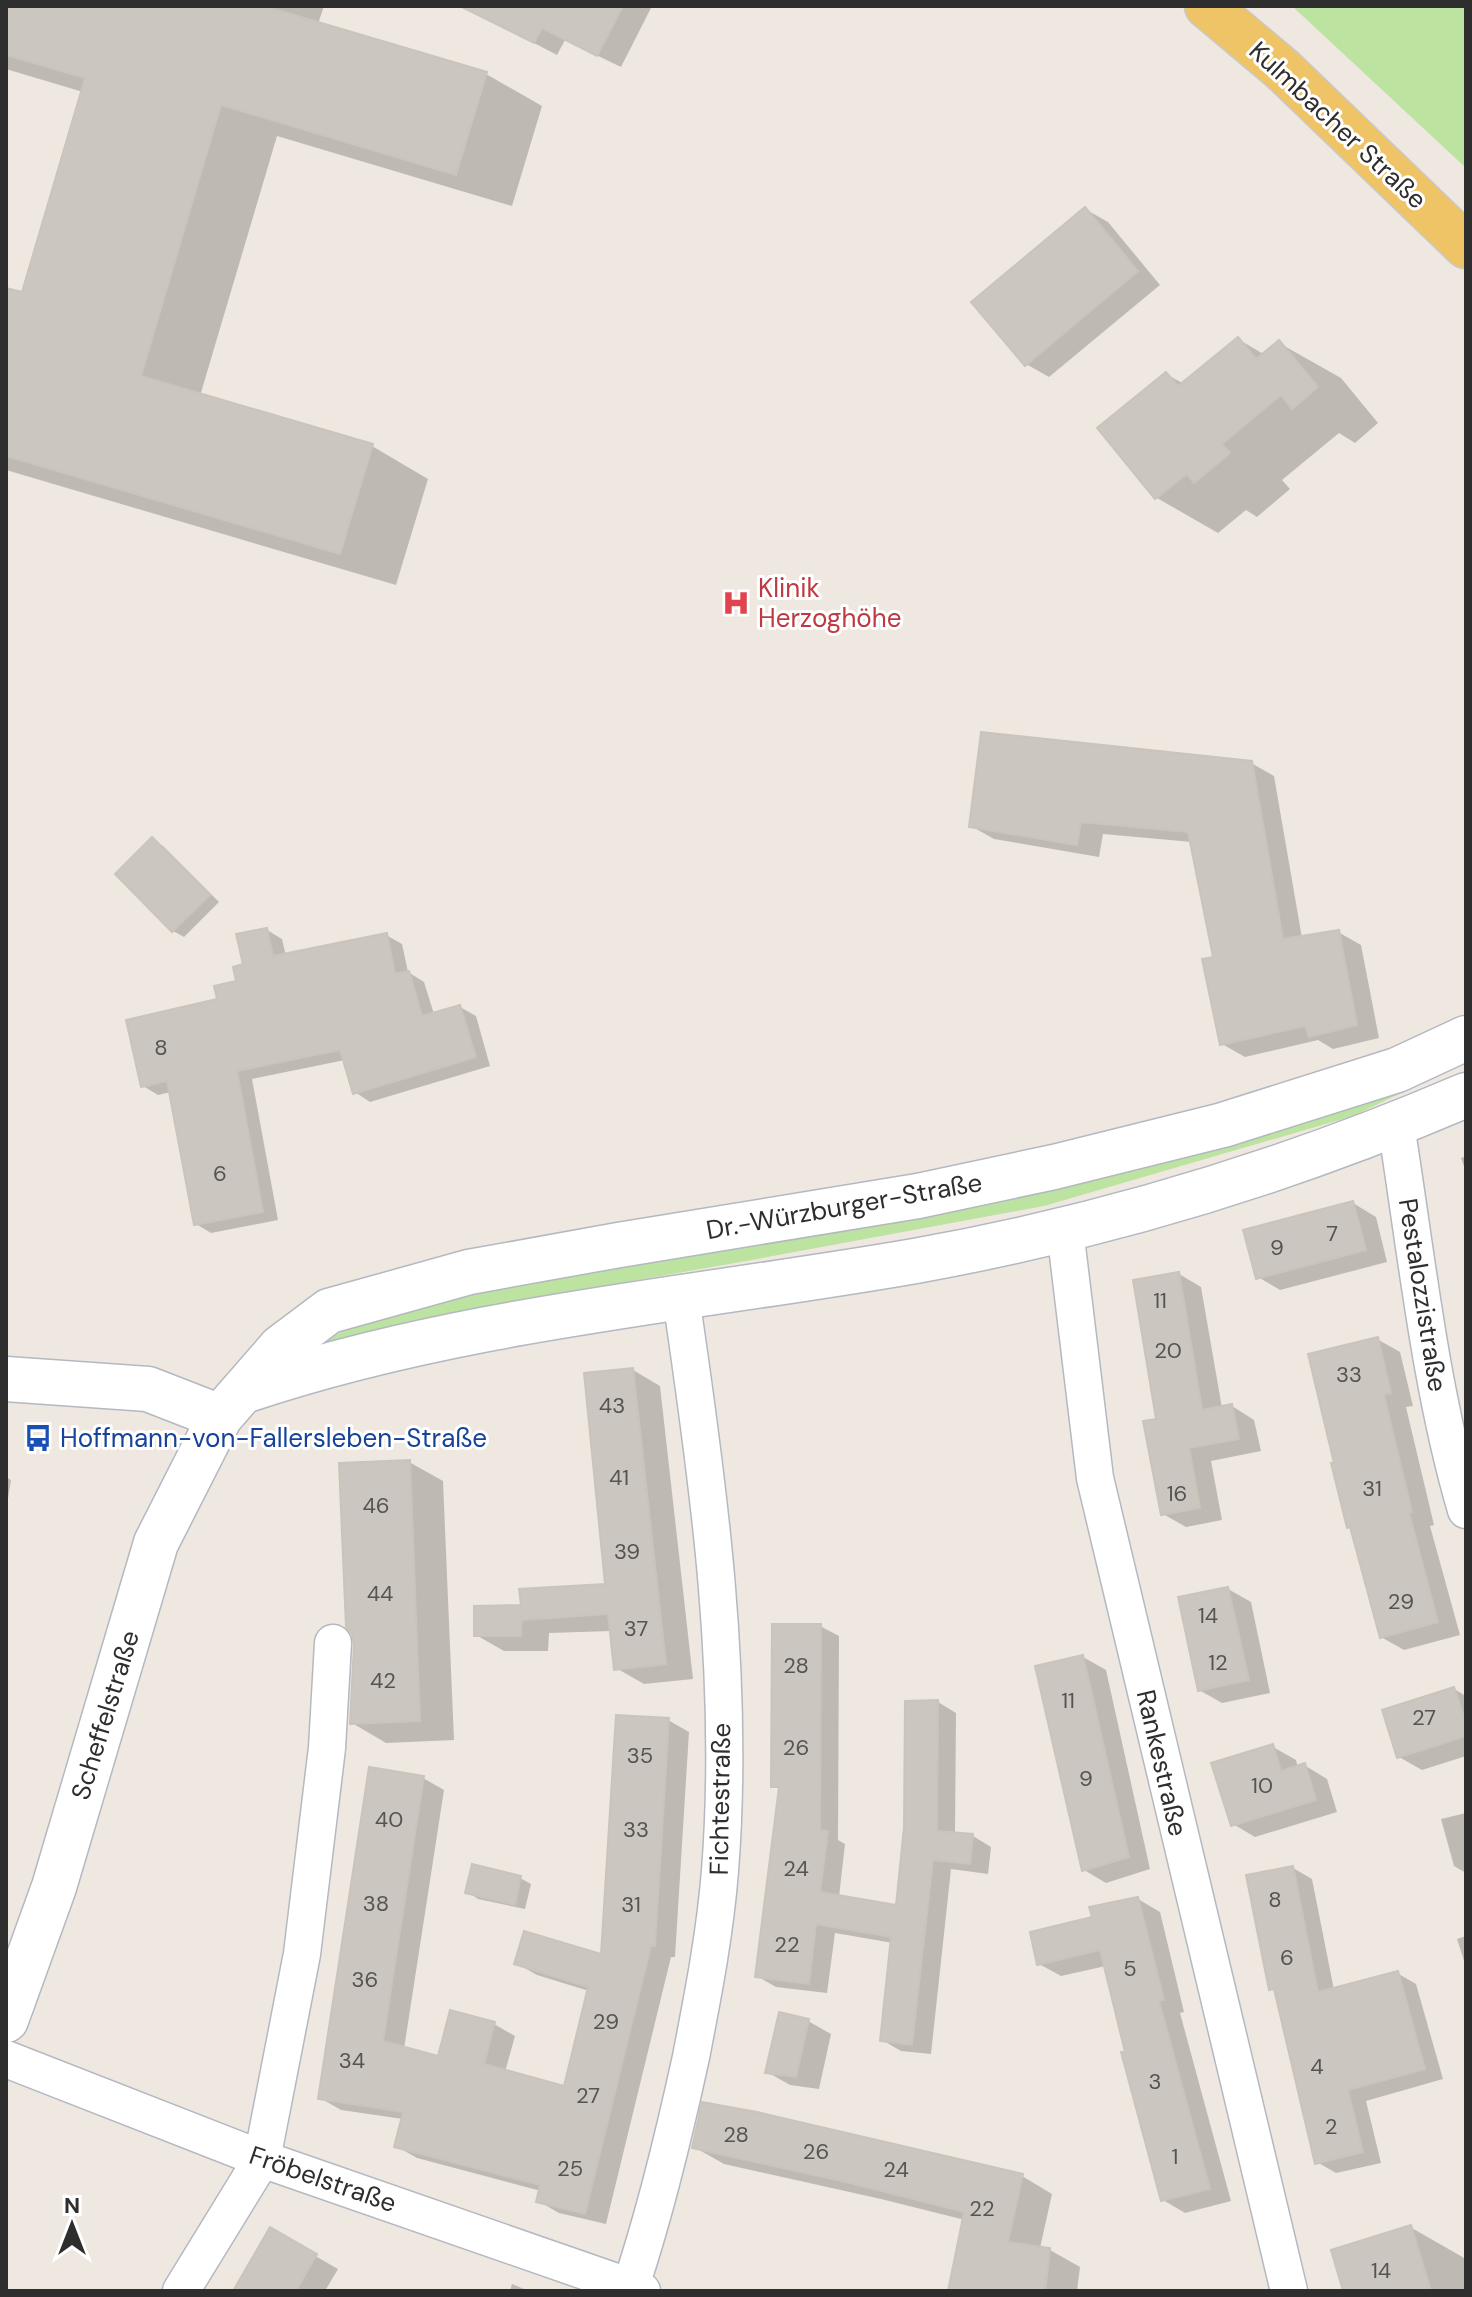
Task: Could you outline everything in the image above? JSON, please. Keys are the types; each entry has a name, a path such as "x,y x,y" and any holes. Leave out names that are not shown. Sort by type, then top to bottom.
{"main road":[{"name":"Kulmbacher Straße","path":"1207,6 1282,69 1466,246"},
{"name":"Dr.-Würzburger-Straße","path":"231,1404 281,1347 329,1311 469,1272 872,1204 1054,1167 1223,1125 1397,1070 1466,1038"},
{"path":"6,1379 148,1389 231,1404 318,1366 372,1353 514,1324 917,1260 1065,1230 1221,1188 1396,1125 1466,1095"},
{"name":"Scheffelstraße","path":"6,2020 54,1887 156,1543 231,1404"}],"street":[{"name":"Pestalozzistraße","path":"1396,1125 1439,1395 1451,1460 1466,1510"},
{"name":"Rankestraße","path":"1065,1230 1095,1478 1289,2291"},
{"name":"Fichtestraße","path":"634,2290 679,2111 707,1977 720,1871 723,1748 719,1599 704,1455 681,1298"},
{"path":"181,2291 262,2159 302,1954 327,1748 333,1643"},
{"name":"Fröbelstraße","path":"6,2059 262,2159 634,2290"}],"green space":[{"path":"1292,6 1466,6 1466,168"},
{"path":"1466,1062 1353,1116 1044,1206 459,1311 306,1353 382,1308"}],"building":[{"path":"6,6 264,6 487,72 456,175 221,105 141,376 373,444 340,554 6,456 6,288 22,292 85,78 6,55"},
{"path":"460,6 623,6 597,56 542,28 534,43"},
{"path":"1085,207 1138,271 1025,366 971,302"},
{"path":"1238,337 1256,359 1279,340 1318,387 1292,409 1281,395 1222,444 1230,453 1194,483 1187,474 1155,499 1097,428 1166,372 1178,386"},
{"path":"981,732 1252,761 1283,939 1339,930 1357,1025 1309,1037 1305,1026 1220,1045 1202,959 1213,957 1188,832 1081,822 1077,845 969,827"},
{"path":"152,837 210,895 172,932 115,874"},
{"path":"267,928 273,956 387,933 395,974 409,971 422,1016 460,1005 476,1057 353,1094 340,1050 237,1071 263,1212 194,1225 167,1081 141,1087 126,1020 217,999 214,986 236,981 233,967 243,964 236,934"},
{"path":"1353,1201 1366,1250 1256,1279 1243,1230"},
{"path":"1179,1272 1202,1410 1232,1404 1239,1439 1189,1448 1200,1508 1161,1515 1143,1421 1156,1419 1133,1280"},
{"path":"1378,1337 1391,1393 1384,1395 1412,1512 1409,1513 1438,1622 1380,1638 1350,1527 1347,1528 1308,1354"},
{"path":"633,1368 666,1664 614,1670 608,1614 522,1620 522,1617 521,1636 474,1636 474,1606 521,1605 519,1589 605,1584 584,1373"},
{"path":"410,1460 420,1721 350,1724 354,1644 352,1634 346,1627 339,1463"},
{"path":"1228,1587 1249,1680 1198,1691 1178,1597"},
{"path":"772,1624 821,1624 820,1830 828,1831 820,1892 896,1905 904,1827 905,1701 938,1700 937,1831 973,1834 970,1864 933,1860 912,2045 880,2041 891,1937 816,1924 809,1984 755,1977 779,1787 771,1787"},
{"path":"1083,1655 1129,1857 1082,1871 1035,1666"},
{"path":"1454,1687 1466,1723 1466,1736 1397,1758 1382,1710"},
{"path":"616,1715 669,1718 655,1946 651,1946 585,2214 536,2202 540,2185 394,2147 403,2112 318,2099 369,1767 424,1776 383,2041 438,2056 450,2010 495,2022 484,2064 564,2086 588,1987 514,1964 524,1931 601,1954"},
{"path":"1273,1744 1281,1771 1305,1763 1316,1800 1231,1826 1211,1763"},
{"path":"472,1864 521,1876 515,1905 465,1893"},
{"path":"1293,1866 1318,1992 1398,1971 1425,2069 1348,2090 1363,2152 1315,2164 1274,1989 1269,1990 1246,1875"},
{"path":"1138,1897 1164,2000 1159,2001 1210,2189 1161,2201 1121,2052 1125,2052 1100,1950 1037,1965 1030,1932 1092,1917 1089,1907"},
{"path":"779,2012 809,2019 796,2077 765,2073"},
{"path":"702,2102 1023,2174 1008,2242 1050,2248 1045,2291 948,2291 964,2212 692,2148"},
{"path":"1411,2225 1431,2291 1343,2291 1331,2250"},
{"path":"270,2227 317,2254 296,2291 233,2291"}],"place":[{"name":"Klinik Herzoghöhe","path":"736,603"},
{"name":"Hoffmann-von-Fallersleben-Straße","path":"38,1438"}]}
